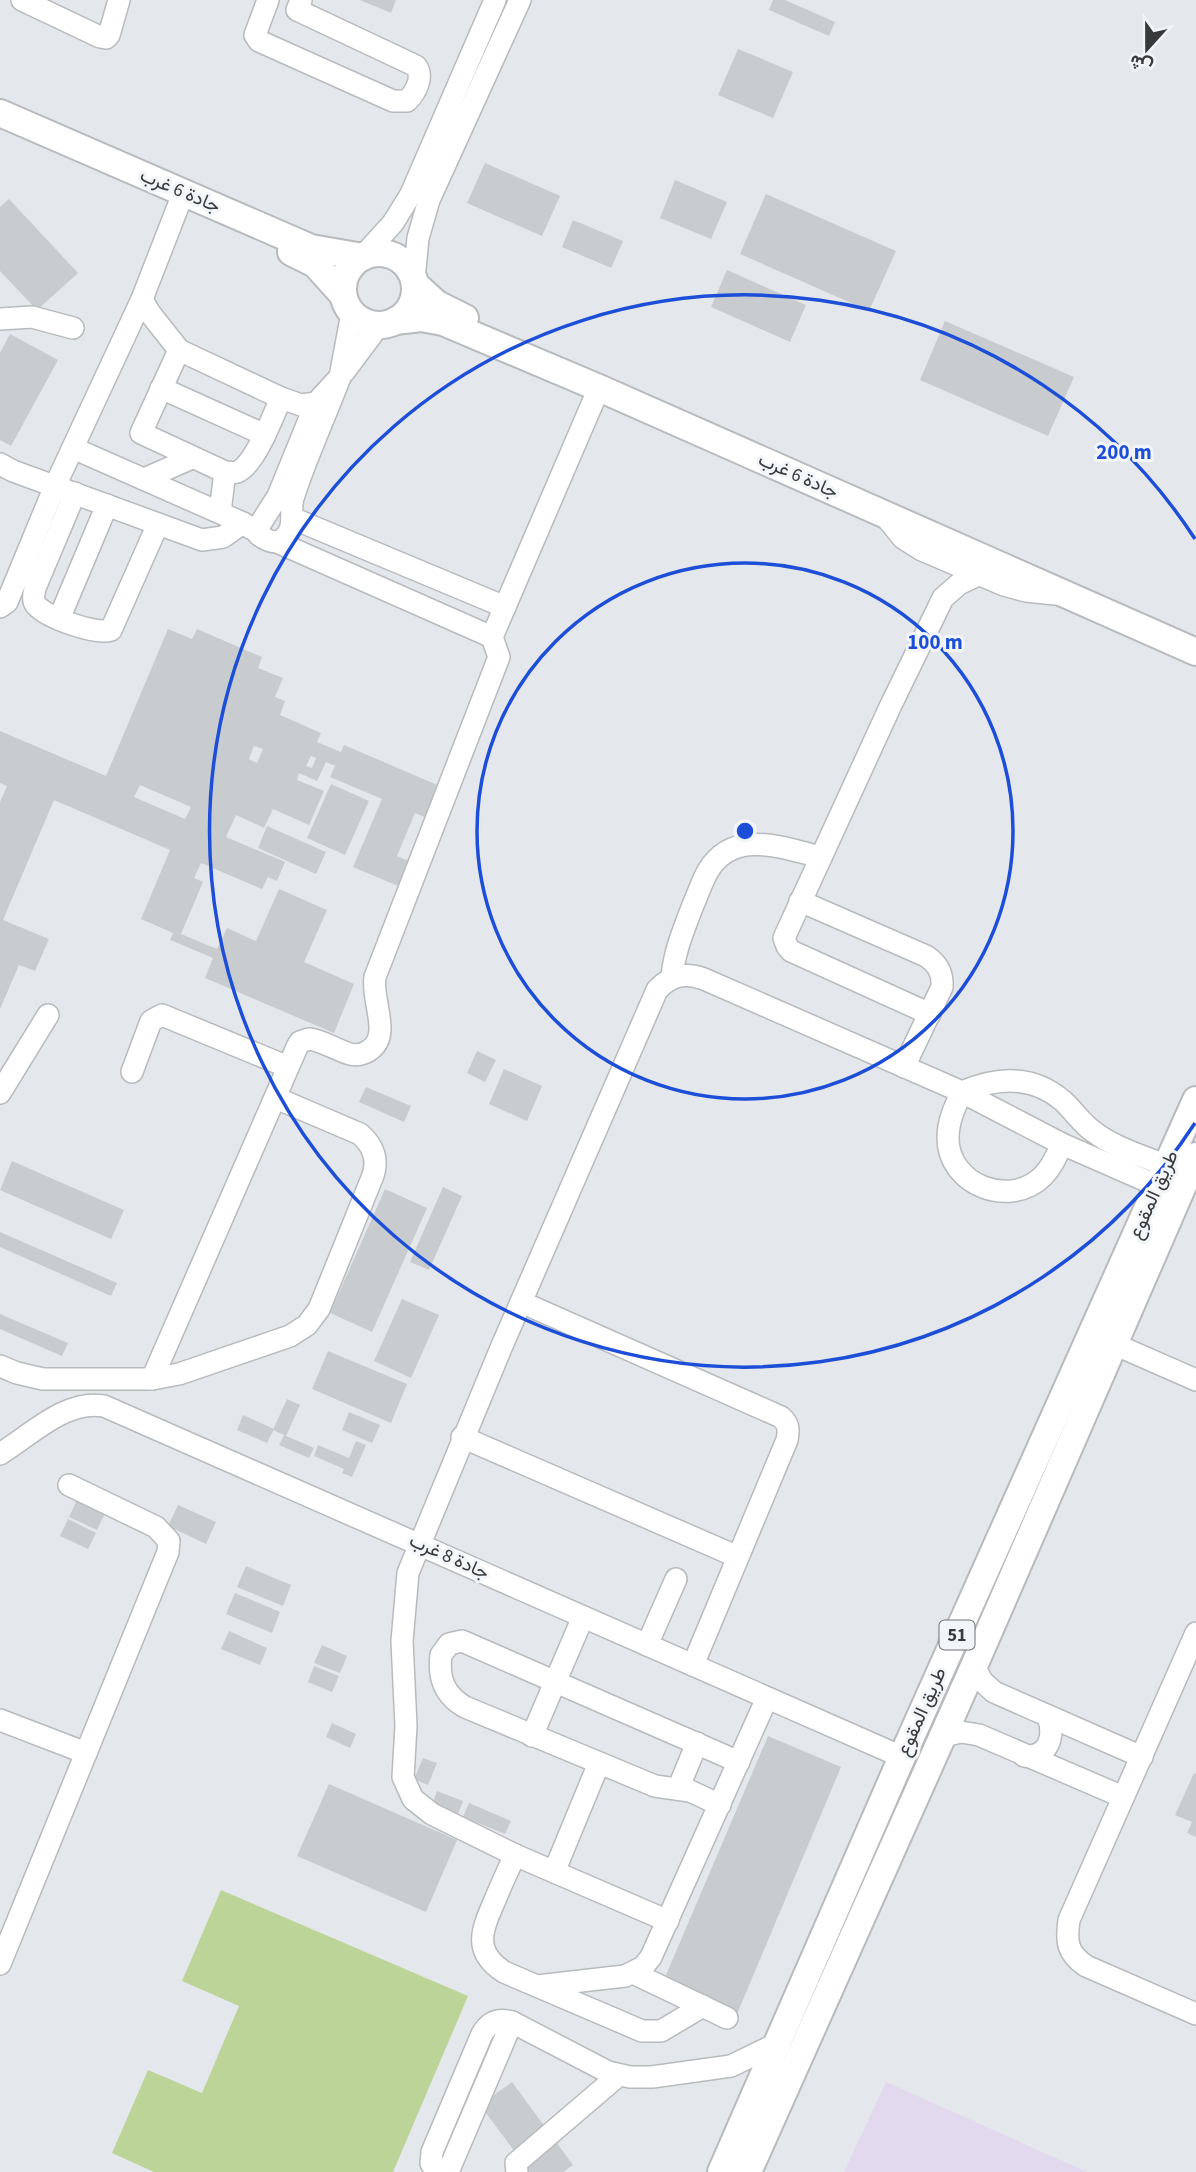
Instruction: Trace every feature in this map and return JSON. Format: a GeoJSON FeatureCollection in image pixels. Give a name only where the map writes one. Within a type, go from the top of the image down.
{"type":"FeatureCollection","features":[{"type":"Feature","properties":{"kind":"main road","name":"جادة 6 غرب"},"geometry":{"type":"LineString","coordinates":[[0,113],[311,248],[363,256]]}},
{"type":"Feature","properties":{"kind":"main road","name":"جادة 6 غرب"},"geometry":{"type":"LineString","coordinates":[[0,126],[302,257],[315,264],[347,304]]}},
{"type":"Feature","properties":{"kind":"main road"},"geometry":{"type":"LineString","coordinates":[[381,253],[393,256],[403,263],[414,281],[411,306],[387,323],[359,319],[347,304],[343,286],[349,269],[363,256],[381,253]]}},
{"type":"Feature","properties":{"kind":"main road","name":"جادة 6 غرب"},"geometry":{"type":"LineString","coordinates":[[414,281],[448,310],[588,370],[1146,626],[1196,652]]}},
{"type":"Feature","properties":{"kind":"main road","name":"جادة 6 غرب"},"geometry":{"type":"LineString","coordinates":[[387,323],[421,318],[443,322],[600,388],[1062,594],[1146,626]]}},
{"type":"Feature","properties":{"kind":"main road"},"geometry":{"type":"LineString","coordinates":[[1146,626],[1196,640]]}},
{"type":"Feature","properties":{"kind":"main road"},"geometry":{"type":"LineString","coordinates":[[1146,626],[1196,670]]}},
{"type":"Feature","properties":{"kind":"main road","name":"طريق المقوع"},"geometry":{"type":"LineString","coordinates":[[721,2172],[902,1757],[1196,1100]]}},
{"type":"Feature","properties":{"kind":"main road","name":"طريق المقوع"},"geometry":{"type":"LineString","coordinates":[[748,2172],[974,1666],[1196,1156]]}},
{"type":"Feature","properties":{"kind":"street"},"geometry":{"type":"LineString","coordinates":[[22,0],[100,37],[109,35],[120,0]]}},
{"type":"Feature","properties":{"kind":"street"},"geometry":{"type":"LineString","coordinates":[[268,0],[256,28],[255,35],[259,41],[393,100],[407,101],[412,96],[420,77],[416,66],[297,10],[302,0]]}},
{"type":"Feature","properties":{"kind":"street"},"geometry":{"type":"LineString","coordinates":[[363,256],[386,231],[414,209],[434,164],[495,0]]}},
{"type":"Feature","properties":{"kind":"street"},"geometry":{"type":"LineString","coordinates":[[434,164],[520,0]]}},
{"type":"Feature","properties":{"kind":"street"},"geometry":{"type":"LineString","coordinates":[[158,524],[111,630],[97,632],[59,619],[35,604],[33,598],[65,490],[73,448],[142,299],[179,204]]}},
{"type":"Feature","properties":{"kind":"street"},"geometry":{"type":"LineString","coordinates":[[414,209],[418,238],[414,281]]}},
{"type":"Feature","properties":{"kind":"street"},"geometry":{"type":"LineString","coordinates":[[142,299],[178,349],[281,398],[302,405],[316,403]]}},
{"type":"Feature","properties":{"kind":"street"},"geometry":{"type":"LineString","coordinates":[[0,464],[202,540],[260,533],[287,534],[292,526],[293,500],[340,377],[347,304]]}},
{"type":"Feature","properties":{"kind":"street"},"geometry":{"type":"LineString","coordinates":[[0,319],[32,317],[73,328]]}},
{"type":"Feature","properties":{"kind":"street"},"geometry":{"type":"LineString","coordinates":[[260,533],[259,526],[278,496],[316,403],[387,323]]}},
{"type":"Feature","properties":{"kind":"street"},"geometry":{"type":"LineString","coordinates":[[178,349],[141,433],[192,458],[225,472],[235,472],[247,463],[265,435],[281,398]]}},
{"type":"Feature","properties":{"kind":"street"},"geometry":{"type":"LineString","coordinates":[[161,388],[265,435]]}},
{"type":"Feature","properties":{"kind":"street"},"geometry":{"type":"LineString","coordinates":[[152,1380],[297,1046],[304,1040],[314,1039],[359,1055],[373,1048],[377,1042],[380,1027],[373,992],[375,977],[499,657],[492,637],[600,388]]}},
{"type":"Feature","properties":{"kind":"street"},"geometry":{"type":"LineString","coordinates":[[73,448],[220,512],[260,533],[492,637]]}},
{"type":"Feature","properties":{"kind":"street"},"geometry":{"type":"LineString","coordinates":[[144,479],[192,458]]}},
{"type":"Feature","properties":{"kind":"street"},"geometry":{"type":"LineString","coordinates":[[220,512],[225,472]]}},
{"type":"Feature","properties":{"kind":"street"},"geometry":{"type":"LineString","coordinates":[[0,607],[7,602],[65,490]]}},
{"type":"Feature","properties":{"kind":"street"},"geometry":{"type":"LineString","coordinates":[[59,619],[107,505]]}},
{"type":"Feature","properties":{"kind":"street"},"geometry":{"type":"LineString","coordinates":[[884,515],[903,538],[978,575],[1026,591],[1062,594]]}},
{"type":"Feature","properties":{"kind":"street"},"geometry":{"type":"LineString","coordinates":[[292,518],[505,607]]}},
{"type":"Feature","properties":{"kind":"street"},"geometry":{"type":"LineString","coordinates":[[310,555],[323,530]]}},
{"type":"Feature","properties":{"kind":"street"},"geometry":{"type":"LineString","coordinates":[[933,555],[943,598]]}},
{"type":"Feature","properties":{"kind":"street"},"geometry":{"type":"LineString","coordinates":[[930,1014],[789,949],[785,943],[785,934],[943,598],[959,584],[978,575]]}},
{"type":"Feature","properties":{"kind":"street"},"geometry":{"type":"LineString","coordinates":[[672,977],[682,933],[709,869],[718,858],[730,849],[758,843],[821,857]]}},
{"type":"Feature","properties":{"kind":"street"},"geometry":{"type":"LineString","coordinates":[[800,901],[934,961],[943,978],[942,987],[904,1067]]}},
{"type":"Feature","properties":{"kind":"street"},"geometry":{"type":"LineString","coordinates":[[668,1920],[515,1855],[421,1808],[406,1789],[403,1777],[406,1726],[402,1618],[408,1573],[462,1437],[657,990],[672,977],[683,975],[704,979],[962,1091],[1062,1144],[1163,1176]]}},
{"type":"Feature","properties":{"kind":"street"},"geometry":{"type":"LineString","coordinates":[[0,1093],[48,1015]]}},
{"type":"Feature","properties":{"kind":"street"},"geometry":{"type":"LineString","coordinates":[[132,1072],[151,1021],[162,1015],[288,1067]]}},
{"type":"Feature","properties":{"kind":"street"},"geometry":{"type":"LineString","coordinates":[[962,1091],[996,1080],[1015,1080],[1050,1091],[1065,1102],[1086,1126],[1163,1176]]}},
{"type":"Feature","properties":{"kind":"street"},"geometry":{"type":"LineString","coordinates":[[962,1091],[950,1122],[948,1140],[952,1157],[962,1173],[975,1185],[992,1191],[1010,1192],[1028,1187],[1043,1177],[1062,1144]]}},
{"type":"Feature","properties":{"kind":"street"},"geometry":{"type":"LineString","coordinates":[[0,1366],[43,1379],[152,1380],[179,1374],[290,1336],[307,1325],[323,1300],[375,1170],[375,1154],[372,1146],[360,1134],[276,1098]]}},
{"type":"Feature","properties":{"kind":"street"},"geometry":{"type":"LineString","coordinates":[[521,1301],[781,1417],[786,1422],[789,1431],[787,1440],[693,1665]]}},
{"type":"Feature","properties":{"kind":"street"},"geometry":{"type":"LineString","coordinates":[[1114,1344],[1196,1380]]}},
{"type":"Feature","properties":{"kind":"street","name":"جادة 8 غرب"},"geometry":{"type":"LineString","coordinates":[[0,1454],[70,1408],[87,1404],[104,1406],[902,1757]]}},
{"type":"Feature","properties":{"kind":"street"},"geometry":{"type":"LineString","coordinates":[[462,1437],[738,1557]]}},
{"type":"Feature","properties":{"kind":"street"},"geometry":{"type":"LineString","coordinates":[[0,1964],[168,1552],[169,1541],[156,1528],[69,1485]]}},
{"type":"Feature","properties":{"kind":"street"},"geometry":{"type":"LineString","coordinates":[[646,1645],[676,1579]]}},
{"type":"Feature","properties":{"kind":"street"},"geometry":{"type":"LineString","coordinates":[[532,1736],[583,1617]]}},
{"type":"Feature","properties":{"kind":"street"},"geometry":{"type":"LineString","coordinates":[[1196,1633],[1069,1920],[1067,1939],[1073,1957],[1086,1966],[1196,2014]]}},
{"type":"Feature","properties":{"kind":"street"},"geometry":{"type":"LineString","coordinates":[[720,1805],[690,1791],[654,1786],[465,1707],[451,1698],[442,1684],[441,1655],[449,1644],[462,1642],[739,1762]]}},
{"type":"Feature","properties":{"kind":"street"},"geometry":{"type":"LineString","coordinates":[[974,1666],[982,1681],[994,1692],[1142,1757]]}},
{"type":"Feature","properties":{"kind":"street"},"geometry":{"type":"LineString","coordinates":[[537,1986],[617,1977],[633,1973],[651,1958],[767,1698]]}},
{"type":"Feature","properties":{"kind":"street"},"geometry":{"type":"LineString","coordinates":[[1024,1756],[1043,1752],[1050,1742],[1052,1735],[1048,1717]]}},
{"type":"Feature","properties":{"kind":"street"},"geometry":{"type":"LineString","coordinates":[[0,1720],[86,1753]]}},
{"type":"Feature","properties":{"kind":"street"},"geometry":{"type":"LineString","coordinates":[[943,1736],[961,1732],[978,1735],[1123,1797]]}},
{"type":"Feature","properties":{"kind":"street"},"geometry":{"type":"LineString","coordinates":[[678,1789],[697,1743]]}},
{"type":"Feature","properties":{"kind":"street"},"geometry":{"type":"LineString","coordinates":[[554,1872],[598,1763]]}},
{"type":"Feature","properties":{"kind":"street"},"geometry":{"type":"LineString","coordinates":[[515,1855],[484,1925],[483,1947],[495,1966],[636,2029],[649,2032],[661,2031],[703,2006]]}},
{"type":"Feature","properties":{"kind":"street"},"geometry":{"type":"LineString","coordinates":[[633,1973],[727,2018]]}},
{"type":"Feature","properties":{"kind":"street"},"geometry":{"type":"LineString","coordinates":[[436,2172],[431,2163],[432,2152],[482,2034],[491,2023],[505,2020],[512,2022],[598,2067],[619,2075],[641,2078],[721,2068],[741,2062],[776,2044]]}},
{"type":"Feature","properties":{"kind":"street"},"geometry":{"type":"LineString","coordinates":[[448,2172],[512,2022]]}},
{"type":"Feature","properties":{"kind":"street"},"geometry":{"type":"LineString","coordinates":[[517,2172],[516,2163],[619,2075]]}},
{"type":"Feature","properties":{"kind":"shaded area"},"geometry":{"type":"Polygon","coordinates":[[[886,2082],[1087,2172],[844,2172],[886,2082]]]}},
{"type":"Feature","properties":{"kind":"green space"},"geometry":{"type":"Polygon","coordinates":[[[221,1890],[468,1996],[393,2172],[154,2172],[112,2153],[148,2070],[202,2093],[239,2006],[182,1981],[221,1890]]]}},
{"type":"Feature","properties":{"kind":"building"},"geometry":{"type":"Polygon","coordinates":[[[360,0],[396,0],[391,13],[360,0]]]}},
{"type":"Feature","properties":{"kind":"building"},"geometry":{"type":"Polygon","coordinates":[[[773,0],[785,0],[835,22],[829,36],[769,10],[773,0]]]}},
{"type":"Feature","properties":{"kind":"building"},"geometry":{"type":"Polygon","coordinates":[[[738,49],[793,72],[773,118],[718,95],[738,49]]]}},
{"type":"Feature","properties":{"kind":"building"},"geometry":{"type":"Polygon","coordinates":[[[485,163],[560,196],[542,236],[467,203],[485,163]]]}},
{"type":"Feature","properties":{"kind":"building"},"geometry":{"type":"Polygon","coordinates":[[[675,180],[727,202],[711,239],[660,218],[675,180]]]}},
{"type":"Feature","properties":{"kind":"building"},"geometry":{"type":"Polygon","coordinates":[[[766,194],[896,251],[869,311],[740,254],[766,194]]]}},
{"type":"Feature","properties":{"kind":"building"},"geometry":{"type":"Polygon","coordinates":[[[9,199],[78,273],[37,310],[0,271],[0,207],[9,199]]]}},
{"type":"Feature","properties":{"kind":"building"},"geometry":{"type":"Polygon","coordinates":[[[573,220],[623,241],[611,268],[562,247],[573,220]]]}},
{"type":"Feature","properties":{"kind":"building"},"geometry":{"type":"Polygon","coordinates":[[[727,270],[806,305],[790,342],[711,307],[727,270]]]}},
{"type":"Feature","properties":{"kind":"building"},"geometry":{"type":"Polygon","coordinates":[[[945,321],[1074,377],[1048,436],[920,380],[945,321]]]}},
{"type":"Feature","properties":{"kind":"building"},"geometry":{"type":"Polygon","coordinates":[[[10,334],[58,360],[11,446],[0,440],[0,353],[10,334]]]}},
{"type":"Feature","properties":{"kind":"building"},"geometry":{"type":"Polygon","coordinates":[[[168,629],[192,639],[197,629],[262,657],[258,668],[283,678],[275,697],[285,701],[280,715],[321,733],[317,742],[341,752],[344,745],[442,787],[429,819],[415,813],[397,856],[409,861],[398,886],[353,867],[382,799],[330,777],[335,766],[326,762],[317,781],[299,773],[297,780],[324,791],[309,825],[273,809],[264,828],[236,815],[226,837],[285,862],[277,881],[268,877],[262,889],[201,863],[194,878],[203,882],[181,934],[217,949],[227,928],[256,941],[279,889],[327,910],[304,962],[354,984],[334,1033],[205,978],[213,958],[170,940],[173,933],[141,919],[170,850],[54,800],[3,920],[49,939],[35,971],[19,965],[0,1009],[0,802],[7,786],[0,783],[0,731],[106,776],[168,629]],[[254,746],[249,759],[257,763],[263,749],[254,746]],[[311,756],[306,766],[312,768],[316,758],[311,756]],[[140,785],[134,797],[185,819],[191,807],[140,785]]]}},
{"type":"Feature","properties":{"kind":"building"},"geometry":{"type":"Polygon","coordinates":[[[331,784],[369,801],[345,855],[307,838],[331,784]]]}},
{"type":"Feature","properties":{"kind":"building"},"geometry":{"type":"Polygon","coordinates":[[[267,826],[326,852],[316,874],[258,848],[267,826]]]}},
{"type":"Feature","properties":{"kind":"building"},"geometry":{"type":"Polygon","coordinates":[[[477,1051],[496,1060],[485,1082],[467,1073],[477,1051]]]}},
{"type":"Feature","properties":{"kind":"building"},"geometry":{"type":"Polygon","coordinates":[[[504,1069],[542,1086],[527,1121],[489,1104],[504,1069]]]}},
{"type":"Feature","properties":{"kind":"building"},"geometry":{"type":"Polygon","coordinates":[[[366,1087],[411,1106],[404,1122],[359,1102],[366,1087]]]}},
{"type":"Feature","properties":{"kind":"building"},"geometry":{"type":"Polygon","coordinates":[[[12,1161],[124,1210],[111,1239],[0,1190],[12,1161]]]}},
{"type":"Feature","properties":{"kind":"building"},"geometry":{"type":"Polygon","coordinates":[[[443,1187],[462,1196],[429,1270],[410,1262],[443,1187]]]}},
{"type":"Feature","properties":{"kind":"building"},"geometry":{"type":"Polygon","coordinates":[[[385,1189],[427,1208],[372,1332],[330,1313],[385,1189]]]}},
{"type":"Feature","properties":{"kind":"building"},"geometry":{"type":"Polygon","coordinates":[[[0,1232],[117,1283],[111,1296],[0,1247],[0,1232]]]}},
{"type":"Feature","properties":{"kind":"building"},"geometry":{"type":"Polygon","coordinates":[[[402,1299],[439,1315],[411,1378],[374,1361],[402,1299]]]}},
{"type":"Feature","properties":{"kind":"building"},"geometry":{"type":"Polygon","coordinates":[[[0,1314],[68,1343],[62,1356],[0,1329],[0,1314]]]}},
{"type":"Feature","properties":{"kind":"building"},"geometry":{"type":"Polygon","coordinates":[[[328,1351],[407,1384],[391,1423],[312,1389],[328,1351]]]}},
{"type":"Feature","properties":{"kind":"building"},"geometry":{"type":"Polygon","coordinates":[[[287,1399],[300,1405],[286,1436],[273,1430],[287,1399]]]}},
{"type":"Feature","properties":{"kind":"building"},"geometry":{"type":"Polygon","coordinates":[[[349,1412],[380,1425],[372,1443],[342,1430],[349,1412]]]}},
{"type":"Feature","properties":{"kind":"building"},"geometry":{"type":"Polygon","coordinates":[[[243,1415],[274,1429],[267,1443],[237,1430],[243,1415]]]}},
{"type":"Feature","properties":{"kind":"building"},"geometry":{"type":"Polygon","coordinates":[[[284,1435],[314,1448],[309,1458],[279,1445],[284,1435]]]}},
{"type":"Feature","properties":{"kind":"building"},"geometry":{"type":"Polygon","coordinates":[[[356,1441],[366,1445],[352,1477],[342,1473],[344,1469],[314,1456],[318,1445],[349,1458],[356,1441]]]}},
{"type":"Feature","properties":{"kind":"building"},"geometry":{"type":"Polygon","coordinates":[[[77,1500],[105,1513],[97,1530],[69,1517],[77,1500]]]}},
{"type":"Feature","properties":{"kind":"building"},"geometry":{"type":"Polygon","coordinates":[[[178,1505],[216,1522],[206,1544],[168,1526],[178,1505]]]}},
{"type":"Feature","properties":{"kind":"building"},"geometry":{"type":"Polygon","coordinates":[[[68,1519],[96,1533],[88,1549],[60,1536],[68,1519]]]}},
{"type":"Feature","properties":{"kind":"building"},"geometry":{"type":"Polygon","coordinates":[[[246,1566],[291,1585],[283,1606],[237,1587],[246,1566]]]}},
{"type":"Feature","properties":{"kind":"building"},"geometry":{"type":"Polygon","coordinates":[[[235,1593],[280,1612],[272,1633],[226,1614],[235,1593]]]}},
{"type":"Feature","properties":{"kind":"building"},"geometry":{"type":"Polygon","coordinates":[[[229,1631],[267,1648],[260,1665],[221,1649],[229,1631]]]}},
{"type":"Feature","properties":{"kind":"building"},"geometry":{"type":"Polygon","coordinates":[[[322,1645],[347,1656],[340,1673],[314,1663],[322,1645]]]}},
{"type":"Feature","properties":{"kind":"building"},"geometry":{"type":"Polygon","coordinates":[[[314,1666],[339,1676],[332,1692],[308,1682],[314,1666]]]}},
{"type":"Feature","properties":{"kind":"building"},"geometry":{"type":"Polygon","coordinates":[[[332,1723],[356,1734],[350,1748],[326,1737],[332,1723]]]}},
{"type":"Feature","properties":{"kind":"building"},"geometry":{"type":"Polygon","coordinates":[[[768,1736],[841,1767],[737,2014],[663,1982],[768,1736]]]}},
{"type":"Feature","properties":{"kind":"building"},"geometry":{"type":"Polygon","coordinates":[[[423,1758],[437,1763],[428,1785],[414,1779],[423,1758]]]}},
{"type":"Feature","properties":{"kind":"building"},"geometry":{"type":"Polygon","coordinates":[[[1194,1773],[1196,1837],[1187,1833],[1192,1822],[1175,1815],[1194,1773]]]}},
{"type":"Feature","properties":{"kind":"building"},"geometry":{"type":"Polygon","coordinates":[[[329,1784],[457,1840],[426,1912],[297,1856],[329,1784]]]}},
{"type":"Feature","properties":{"kind":"building"},"geometry":{"type":"Polygon","coordinates":[[[437,1791],[463,1801],[458,1814],[432,1804],[437,1791]]]}},
{"type":"Feature","properties":{"kind":"building"},"geometry":{"type":"Polygon","coordinates":[[[469,1803],[511,1821],[505,1834],[463,1817],[469,1803]]]}},
{"type":"Feature","properties":{"kind":"building"},"geometry":{"type":"Polygon","coordinates":[[[512,2082],[573,2165],[563,2172],[530,2172],[480,2105],[512,2082]]]}}]}
